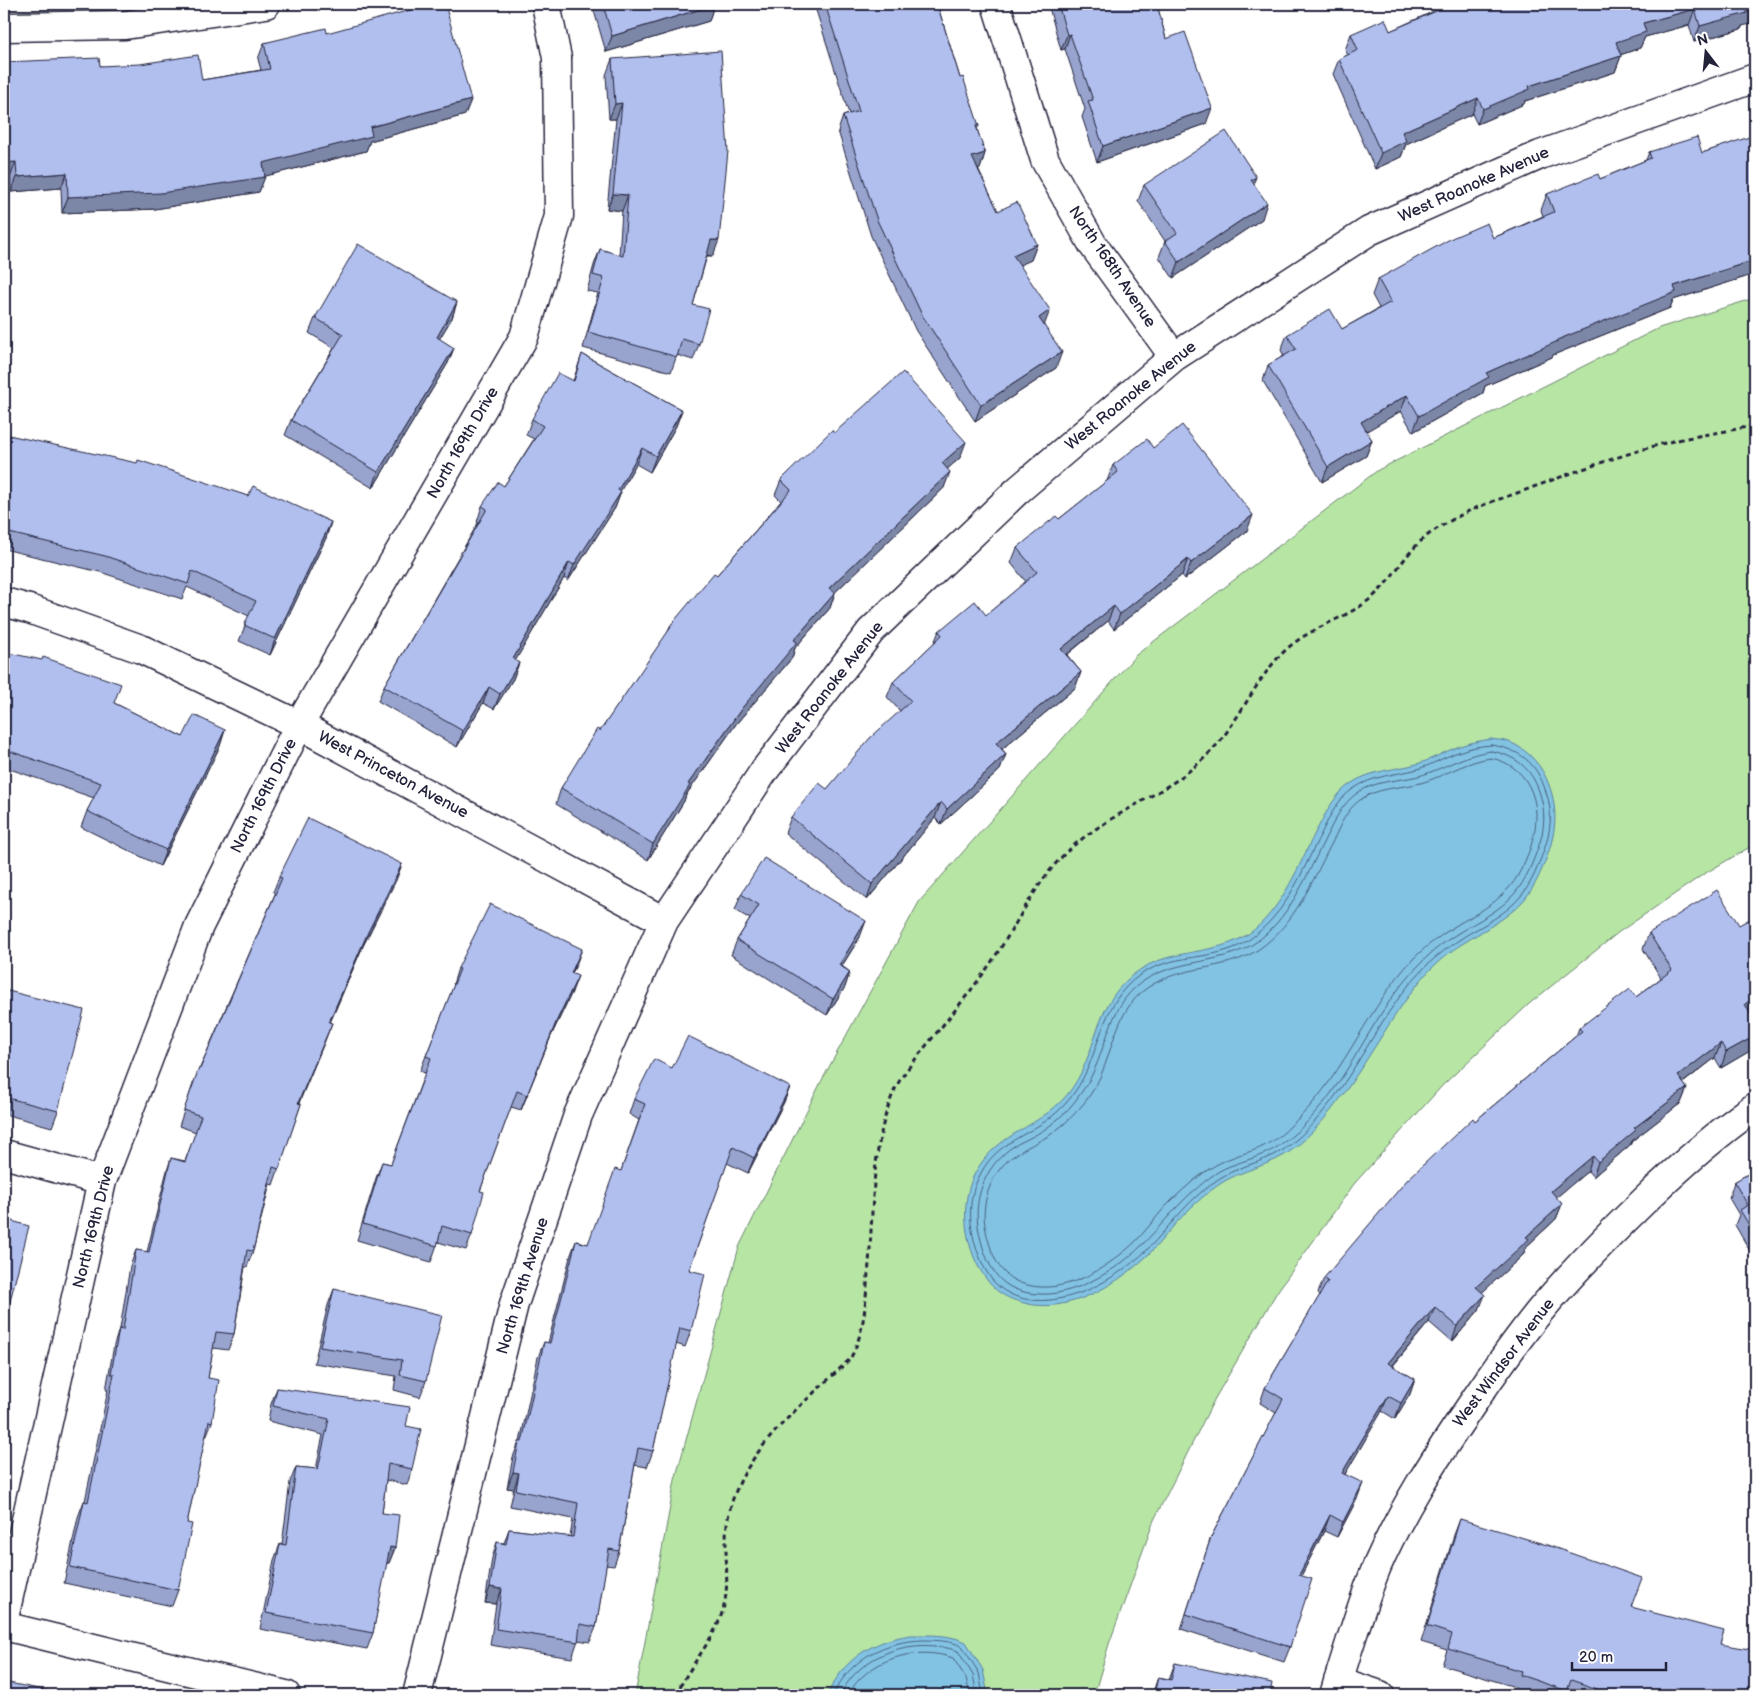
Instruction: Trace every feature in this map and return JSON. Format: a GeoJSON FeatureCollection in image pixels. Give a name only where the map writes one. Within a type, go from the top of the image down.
{"type":"FeatureCollection","features":[{"type":"Feature","properties":{"kind":"street"},"geometry":{"type":"LineString","coordinates":[[4,28],[124,25],[266,4]]}},
{"type":"Feature","properties":{"kind":"street","name":"North 169th Drive"},"geometry":{"type":"LineString","coordinates":[[4,1618],[102,1181],[199,926],[299,725],[524,337],[559,216],[557,58],[546,4]]}},
{"type":"Feature","properties":{"kind":"street","name":"North 168th Avenue"},"geometry":{"type":"LineString","coordinates":[[996,4],[1045,160],[1093,245],[1174,357]]}},
{"type":"Feature","properties":{"kind":"street","name":"West Roanoke Avenue"},"geometry":{"type":"LineString","coordinates":[[664,921],[764,771],[871,631],[1016,491],[1174,357],[1369,231],[1540,155],[1755,78]]}},
{"type":"Feature","properties":{"kind":"street","name":"West Princeton Avenue"},"geometry":{"type":"LineString","coordinates":[[4,602],[141,649],[299,725],[664,921]]}},
{"type":"Feature","properties":{"kind":"street","name":"North 169th Avenue"},"geometry":{"type":"LineString","coordinates":[[417,1695],[514,1304],[578,1115],[664,921]]}},
{"type":"Feature","properties":{"kind":"street","name":"West Windsor Avenue"},"geometry":{"type":"LineString","coordinates":[[1336,1688],[1374,1576],[1393,1533],[1416,1489],[1498,1365],[1539,1312],[1596,1247],[1663,1182],[1727,1127],[1755,1107]]}},
{"type":"Feature","properties":{"kind":"street"},"geometry":{"type":"LineString","coordinates":[[4,1154],[102,1181]]}},
{"type":"Feature","properties":{"kind":"street"},"geometry":{"type":"LineString","coordinates":[[4,1626],[286,1695]]}},
{"type":"Feature","properties":{"kind":"street"},"geometry":{"type":"LineString","coordinates":[[1336,1688],[1380,1695]]}},
{"type":"Feature","properties":{"kind":"path"},"geometry":{"type":"LineString","coordinates":[[676,1695],[710,1639],[723,1610],[727,1595],[725,1539],[728,1517],[742,1477],[753,1457],[773,1433],[850,1358],[856,1349],[865,1305],[880,1134],[892,1095],[901,1077],[997,953],[1027,902],[1057,862],[1089,834],[1157,794],[1199,763],[1227,732],[1260,681],[1287,649],[1302,637],[1364,604],[1377,594],[1418,544],[1448,522],[1472,509],[1634,453],[1670,442],[1755,425]]}},
{"type":"Feature","properties":{"kind":"green space"},"geometry":{"type":"Polygon","coordinates":[[[1755,298],[1755,844],[1704,874],[1619,932],[1529,1004],[1442,1086],[1354,1184],[1277,1292],[1214,1400],[1154,1520],[1109,1644],[1094,1695],[635,1695],[675,1480],[739,1247],[822,1080],[919,902],[1136,655],[1378,470],[1659,328],[1755,298]]]}},
{"type":"Feature","properties":{"kind":"water"},"geometry":{"type":"Polygon","coordinates":[[[1491,739],[1507,741],[1516,745],[1534,759],[1546,778],[1554,803],[1555,820],[1551,845],[1538,878],[1524,900],[1504,917],[1448,954],[1426,974],[1390,1023],[1347,1090],[1314,1130],[1295,1148],[1276,1160],[1226,1180],[1212,1190],[1182,1216],[1149,1254],[1123,1276],[1092,1294],[1058,1305],[1041,1306],[1024,1303],[1008,1298],[996,1290],[978,1266],[967,1232],[966,1208],[970,1184],[984,1159],[995,1148],[1043,1116],[1067,1095],[1078,1079],[1086,1062],[1104,1012],[1125,982],[1141,969],[1155,962],[1169,957],[1229,944],[1255,929],[1282,897],[1330,806],[1350,784],[1374,773],[1417,764],[1452,749],[1491,739]]]}},
{"type":"Feature","properties":{"kind":"water"},"geometry":{"type":"Polygon","coordinates":[[[910,1635],[946,1636],[966,1642],[983,1670],[988,1695],[827,1695],[842,1671],[860,1654],[883,1642],[910,1635]]]}},
{"type":"Feature","properties":{"kind":"building"},"geometry":{"type":"Polygon","coordinates":[[[432,4],[445,4],[471,100],[370,127],[372,136],[263,163],[265,177],[161,193],[68,197],[67,173],[17,177],[16,162],[4,163],[4,62],[99,58],[100,66],[140,64],[198,55],[202,80],[270,69],[264,43],[326,28],[327,33],[432,4]]]}},
{"type":"Feature","properties":{"kind":"building"},"geometry":{"type":"Polygon","coordinates":[[[603,4],[714,4],[714,5],[612,36],[603,4]]]}},
{"type":"Feature","properties":{"kind":"building"},"geometry":{"type":"Polygon","coordinates":[[[825,4],[937,4],[960,78],[963,77],[979,126],[976,126],[985,153],[972,157],[998,211],[1017,202],[1037,244],[1013,255],[1050,310],[1039,318],[1062,352],[981,405],[922,315],[877,220],[843,116],[859,111],[825,4]]]}},
{"type":"Feature","properties":{"kind":"building"},"geometry":{"type":"Polygon","coordinates":[[[1058,4],[1157,4],[1166,39],[1185,32],[1212,108],[1103,146],[1088,101],[1093,100],[1070,34],[1067,35],[1058,4]]]}},
{"type":"Feature","properties":{"kind":"building"},"geometry":{"type":"Polygon","coordinates":[[[1438,4],[1755,4],[1755,9],[1700,26],[1695,9],[1643,23],[1646,32],[1616,42],[1621,56],[1529,86],[1530,89],[1483,109],[1478,98],[1402,132],[1406,141],[1381,153],[1339,59],[1358,50],[1351,34],[1385,19],[1390,31],[1441,9],[1438,4]]]}},
{"type":"Feature","properties":{"kind":"building"},"geometry":{"type":"Polygon","coordinates":[[[721,51],[728,151],[719,240],[711,240],[693,305],[709,309],[699,344],[682,339],[677,357],[588,332],[604,278],[593,275],[600,249],[623,256],[628,195],[613,194],[622,103],[615,104],[612,59],[721,51]]]}},
{"type":"Feature","properties":{"kind":"building"},"geometry":{"type":"Polygon","coordinates":[[[1226,131],[1256,177],[1251,180],[1267,203],[1179,262],[1165,241],[1177,233],[1144,185],[1226,131]]]}},
{"type":"Feature","properties":{"kind":"building"},"geometry":{"type":"Polygon","coordinates":[[[1755,135],[1755,260],[1674,286],[1676,292],[1557,340],[1486,373],[1489,377],[1419,416],[1407,395],[1361,422],[1372,440],[1328,467],[1268,365],[1296,349],[1287,335],[1330,309],[1342,329],[1391,302],[1378,279],[1452,238],[1487,223],[1493,238],[1554,212],[1547,194],[1598,174],[1600,179],[1651,158],[1649,152],[1697,137],[1702,153],[1755,135]]]}},
{"type":"Feature","properties":{"kind":"building"},"geometry":{"type":"Polygon","coordinates":[[[358,244],[457,302],[437,337],[454,348],[378,472],[291,420],[343,334],[315,318],[358,244]]]}},
{"type":"Feature","properties":{"kind":"building"},"geometry":{"type":"Polygon","coordinates":[[[582,354],[682,410],[656,456],[642,448],[618,490],[621,492],[574,565],[569,562],[513,659],[519,663],[500,694],[489,687],[463,731],[384,686],[487,509],[482,506],[498,482],[504,486],[543,426],[532,419],[558,373],[574,381],[582,354]]]}},
{"type":"Feature","properties":{"kind":"building"},"geometry":{"type":"Polygon","coordinates":[[[903,372],[966,442],[942,463],[950,472],[829,588],[835,593],[794,640],[797,642],[742,708],[688,784],[690,785],[653,844],[561,788],[597,729],[600,731],[670,626],[714,573],[717,575],[791,490],[781,480],[832,430],[834,433],[903,372]]]}},
{"type":"Feature","properties":{"kind":"building"},"geometry":{"type":"Polygon","coordinates":[[[4,409],[7,409],[4,430],[4,409]]]}},
{"type":"Feature","properties":{"kind":"building"},"geometry":{"type":"Polygon","coordinates":[[[1182,425],[1253,515],[1191,563],[1188,559],[1120,614],[1114,606],[1061,649],[1081,672],[996,743],[1006,754],[947,809],[941,802],[872,884],[791,817],[819,783],[827,789],[870,738],[911,701],[893,682],[942,635],[939,631],[975,601],[986,615],[1037,572],[1017,548],[1056,516],[1059,519],[1118,472],[1113,465],[1147,439],[1153,448],[1182,425]]]}},
{"type":"Feature","properties":{"kind":"building"},"geometry":{"type":"Polygon","coordinates":[[[4,434],[137,463],[138,460],[248,496],[253,486],[331,522],[275,639],[244,625],[256,601],[192,571],[188,584],[105,556],[5,532],[10,511],[4,510],[4,434]]]}},
{"type":"Feature","properties":{"kind":"building"},"geometry":{"type":"Polygon","coordinates":[[[4,652],[42,660],[43,657],[121,684],[114,703],[183,737],[194,715],[225,730],[166,850],[87,811],[101,783],[4,749],[4,652]]]}},
{"type":"Feature","properties":{"kind":"building"},"geometry":{"type":"Polygon","coordinates":[[[308,818],[402,864],[368,932],[329,1022],[332,1023],[298,1103],[301,1104],[279,1169],[273,1167],[253,1251],[247,1250],[234,1334],[216,1332],[208,1378],[219,1380],[212,1422],[209,1421],[187,1523],[192,1524],[178,1590],[70,1567],[84,1501],[88,1502],[114,1374],[111,1374],[119,1329],[123,1330],[136,1250],[149,1252],[171,1158],[185,1162],[201,1116],[184,1110],[199,1068],[282,878],[279,877],[308,818]]]}},
{"type":"Feature","properties":{"kind":"building"},"geometry":{"type":"Polygon","coordinates":[[[764,858],[866,921],[839,965],[850,972],[833,999],[737,940],[759,905],[741,894],[764,858]]]}},
{"type":"Feature","properties":{"kind":"building"},"geometry":{"type":"Polygon","coordinates":[[[1717,890],[1739,925],[1755,916],[1755,997],[1745,1004],[1755,1023],[1755,1036],[1726,1052],[1721,1043],[1678,1076],[1687,1088],[1634,1128],[1636,1130],[1598,1162],[1593,1156],[1551,1191],[1562,1204],[1526,1237],[1529,1239],[1476,1287],[1485,1295],[1457,1326],[1435,1307],[1388,1363],[1415,1379],[1401,1403],[1388,1396],[1342,1473],[1363,1483],[1343,1522],[1330,1515],[1299,1575],[1312,1579],[1290,1647],[1186,1614],[1211,1537],[1283,1399],[1265,1388],[1328,1281],[1324,1278],[1407,1180],[1473,1118],[1475,1121],[1582,1031],[1579,1028],[1630,989],[1636,997],[1672,970],[1649,933],[1717,890]]]}},
{"type":"Feature","properties":{"kind":"building"},"geometry":{"type":"Polygon","coordinates":[[[490,904],[582,949],[571,973],[578,976],[557,1020],[527,1095],[517,1091],[480,1191],[484,1192],[472,1235],[442,1226],[437,1246],[363,1224],[382,1162],[391,1164],[431,1058],[426,1056],[460,969],[458,968],[490,904]]]}},
{"type":"Feature","properties":{"kind":"building"},"geometry":{"type":"Polygon","coordinates":[[[4,990],[84,1010],[58,1111],[4,1097],[4,990]]]}},
{"type":"Feature","properties":{"kind":"building"},"geometry":{"type":"Polygon","coordinates":[[[688,1036],[790,1087],[754,1158],[733,1147],[689,1270],[705,1274],[691,1331],[680,1328],[653,1451],[638,1448],[619,1551],[609,1549],[596,1627],[580,1624],[578,1642],[496,1629],[502,1589],[490,1587],[497,1542],[506,1544],[509,1529],[573,1537],[578,1503],[516,1490],[519,1473],[513,1472],[519,1442],[522,1442],[544,1342],[550,1343],[576,1241],[588,1244],[615,1169],[621,1171],[645,1104],[634,1099],[654,1059],[672,1068],[688,1036]]]}},
{"type":"Feature","properties":{"kind":"building"},"geometry":{"type":"Polygon","coordinates":[[[1755,1170],[1755,1235],[1740,1210],[1748,1205],[1734,1182],[1755,1170]]]}},
{"type":"Feature","properties":{"kind":"building"},"geometry":{"type":"Polygon","coordinates":[[[4,1206],[8,1207],[5,1219],[29,1226],[7,1313],[4,1312],[4,1206]]]}},
{"type":"Feature","properties":{"kind":"building"},"geometry":{"type":"Polygon","coordinates":[[[334,1289],[442,1315],[426,1381],[400,1375],[402,1360],[320,1347],[334,1289]]]}},
{"type":"Feature","properties":{"kind":"building"},"geometry":{"type":"Polygon","coordinates":[[[277,1388],[410,1407],[406,1426],[421,1429],[412,1469],[388,1464],[382,1513],[399,1515],[395,1548],[390,1547],[373,1633],[266,1613],[280,1544],[286,1545],[296,1467],[318,1469],[329,1419],[273,1406],[277,1388]]]}},
{"type":"Feature","properties":{"kind":"building"},"geometry":{"type":"Polygon","coordinates":[[[1460,1519],[1547,1545],[1642,1578],[1631,1607],[1724,1631],[1720,1644],[1755,1650],[1755,1695],[1619,1695],[1571,1680],[1567,1691],[1520,1675],[1521,1671],[1448,1649],[1452,1634],[1427,1626],[1460,1519]]]}},
{"type":"Feature","properties":{"kind":"building"},"geometry":{"type":"Polygon","coordinates":[[[1175,1663],[1272,1683],[1270,1695],[1154,1695],[1158,1677],[1171,1680],[1175,1663]]]}},
{"type":"Feature","properties":{"kind":"building"},"geometry":{"type":"Polygon","coordinates":[[[4,1682],[68,1695],[4,1695],[4,1682]]]}},
{"type":"Feature","properties":{"kind":"building"},"geometry":{"type":"Polygon","coordinates":[[[465,1690],[498,1695],[464,1695],[465,1690]]]}}]}
